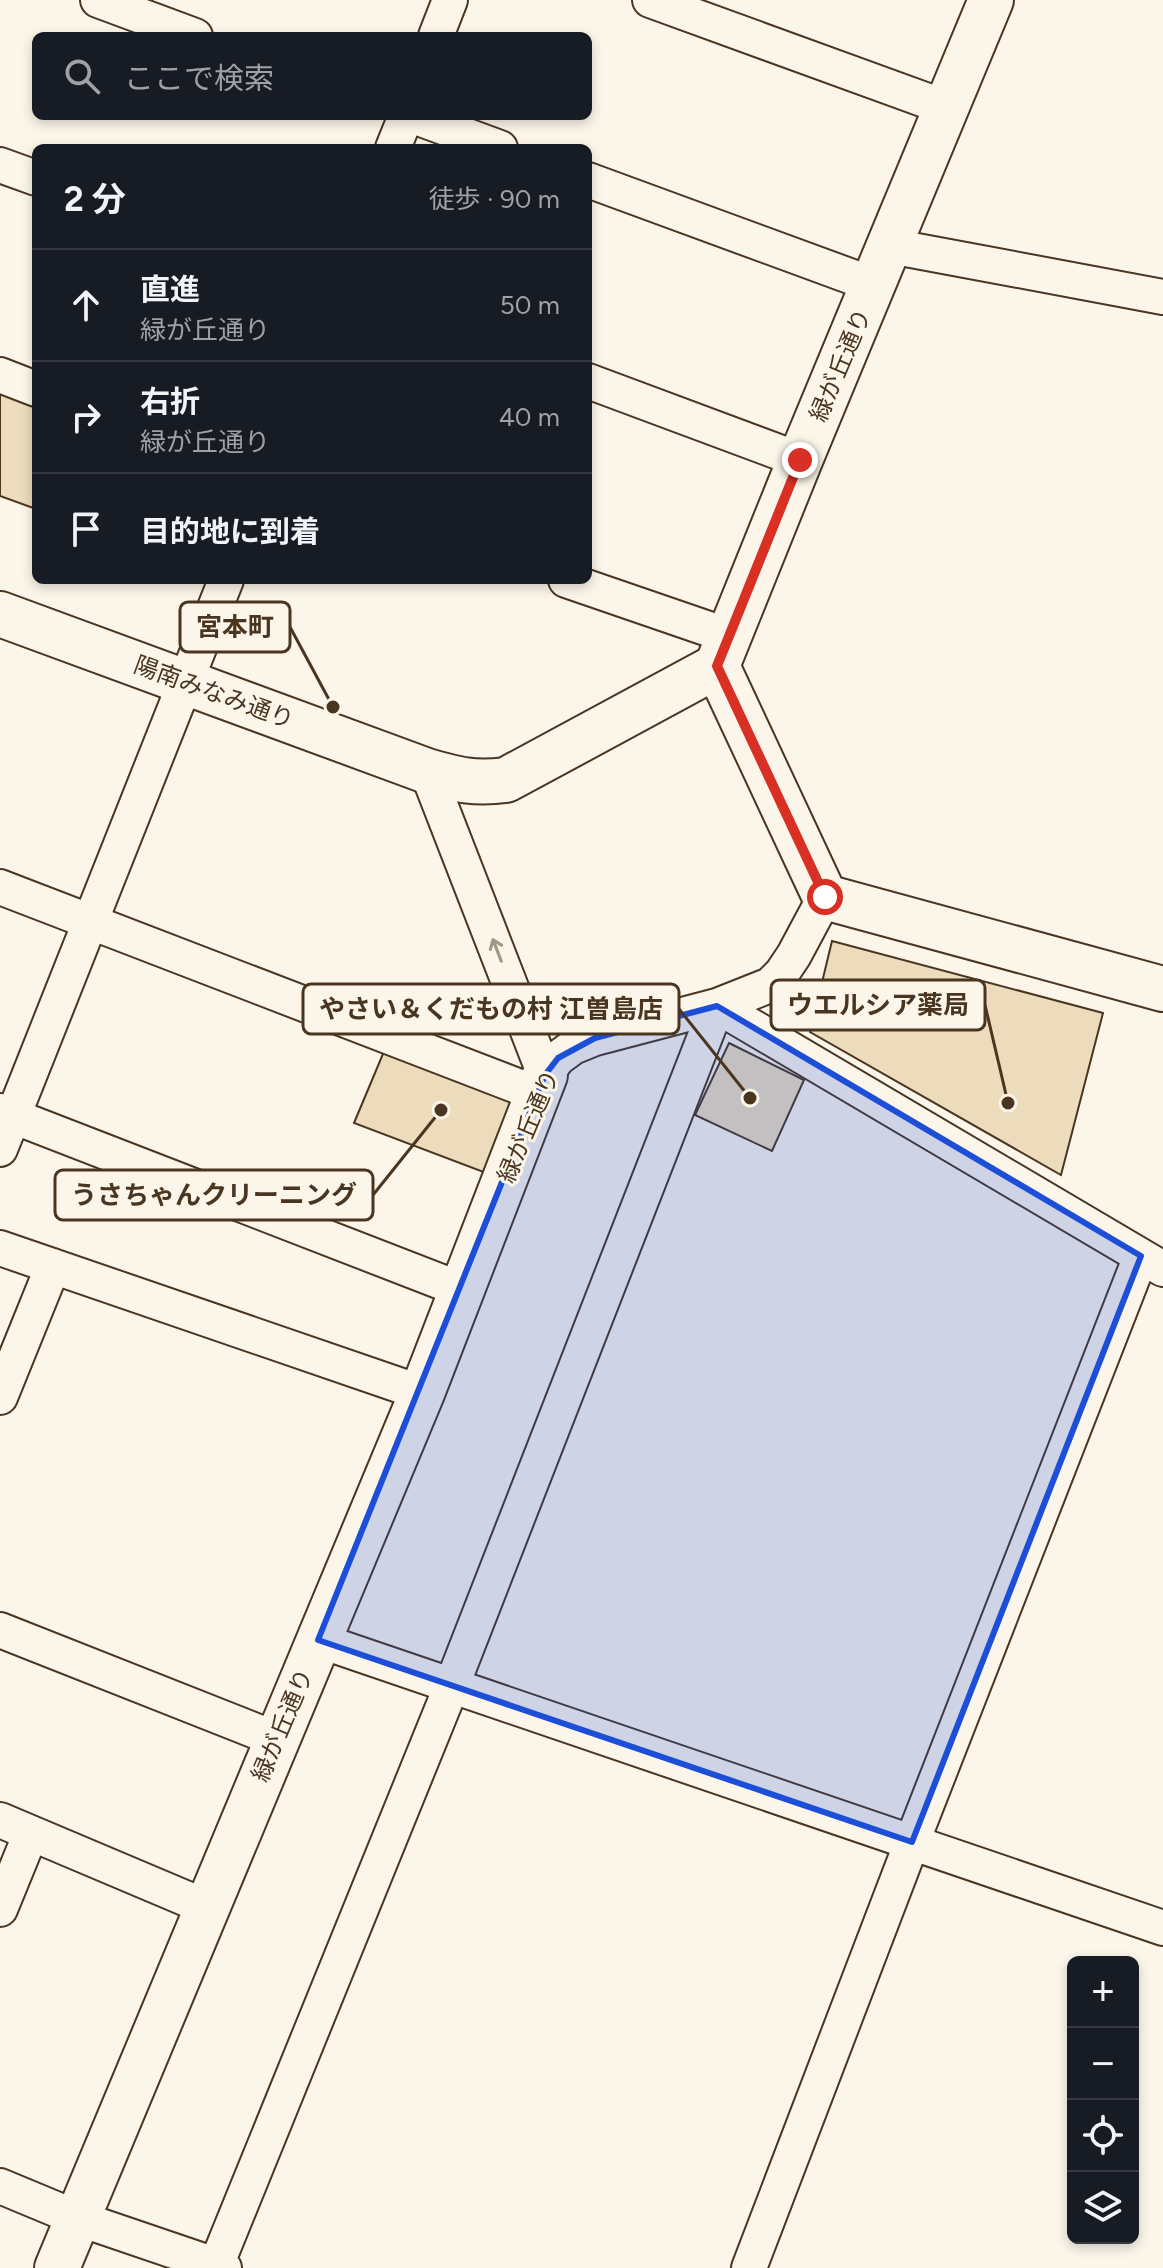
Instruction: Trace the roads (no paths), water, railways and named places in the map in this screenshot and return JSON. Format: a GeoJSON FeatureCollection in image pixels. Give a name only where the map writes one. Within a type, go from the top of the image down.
{"type":"FeatureCollection","features":[{"type":"Feature","properties":{"kind":"street"},"geometry":{"type":"LineString","coordinates":[[98,0],[184,32]]}},
{"type":"Feature","properties":{"kind":"street"},"geometry":{"type":"LineString","coordinates":[[438,32],[450,0]]}},
{"type":"Feature","properties":{"kind":"street"},"geometry":{"type":"LineString","coordinates":[[650,0],[947,108]]}},
{"type":"Feature","properties":{"kind":"street","name":"緑が丘通り"},"geometry":{"type":"LineString","coordinates":[[723,651],[991,0]]}},
{"type":"Feature","properties":{"kind":"street"},"geometry":{"type":"LineString","coordinates":[[395,144],[404,120]]}},
{"type":"Feature","properties":{"kind":"street"},"geometry":{"type":"LineString","coordinates":[[424,120],[489,144]]}},
{"type":"Feature","properties":{"kind":"street"},"geometry":{"type":"LineString","coordinates":[[0,165],[32,177]]}},
{"type":"Feature","properties":{"kind":"street"},"geometry":{"type":"LineString","coordinates":[[592,181],[882,266],[1163,297]]}},
{"type":"Feature","properties":{"kind":"street"},"geometry":{"type":"LineString","coordinates":[[0,375],[32,387]]}},
{"type":"Feature","properties":{"kind":"street"},"geometry":{"type":"LineString","coordinates":[[592,382],[800,460]]}},
{"type":"Feature","properties":{"kind":"street"},"geometry":{"type":"LineString","coordinates":[[0,1149],[6,1114],[91,921],[224,584]]}},
{"type":"Feature","properties":{"kind":"street"},"geometry":{"type":"LineString","coordinates":[[575,584],[723,651],[825,897],[1163,989]]}},
{"type":"Feature","properties":{"kind":"street","name":"陽南みなみ通り"},"geometry":{"type":"LineString","coordinates":[[0,614],[427,771],[480,783],[506,780],[723,651]]}},
{"type":"Feature","properties":{"kind":"street"},"geometry":{"type":"LineString","coordinates":[[427,771],[541,1084]]}},
{"type":"Feature","properties":{"kind":"street"},"geometry":{"type":"LineString","coordinates":[[0,887],[541,1084]]}},
{"type":"Feature","properties":{"kind":"street","name":"緑が丘通り"},"geometry":{"type":"LineString","coordinates":[[57,2268],[422,1393],[541,1084],[558,1058],[573,1047],[595,1038],[717,1006],[770,985],[782,973],[825,897]]}},
{"type":"Feature","properties":{"kind":"street"},"geometry":{"type":"LineString","coordinates":[[0,2186],[77,2218],[219,2267],[452,1685],[717,1006],[1152,1263],[912,1842],[749,2268]]}},
{"type":"Feature","properties":{"kind":"street"},"geometry":{"type":"LineString","coordinates":[[6,1114],[462,1290]]}},
{"type":"Feature","properties":{"kind":"street"},"geometry":{"type":"LineString","coordinates":[[0,1248],[422,1393]]}},
{"type":"Feature","properties":{"kind":"street"},"geometry":{"type":"LineString","coordinates":[[0,1397],[53,1266]]}},
{"type":"Feature","properties":{"kind":"street"},"geometry":{"type":"LineString","coordinates":[[0,1630],[276,1739]]}},
{"type":"Feature","properties":{"kind":"street"},"geometry":{"type":"LineString","coordinates":[[318,1640],[1163,1928]]}},
{"type":"Feature","properties":{"kind":"street"},"geometry":{"type":"LineString","coordinates":[[0,1909],[15,1827],[206,1907]]}},
{"type":"Feature","properties":{"kind":"place","name":"宮本町"},"geometry":{"type":"Point","coordinates":[333,707]}},
{"type":"Feature","properties":{"kind":"place","name":"やさい＆くだもの村 江曽島店"},"geometry":{"type":"Point","coordinates":[750,1098]}},
{"type":"Feature","properties":{"kind":"place","name":"ウエルシア薬局"},"geometry":{"type":"Point","coordinates":[1008,1103]}},
{"type":"Feature","properties":{"kind":"place","name":"うさちゃんクリーニング"},"geometry":{"type":"Point","coordinates":[441,1110]}}]}
